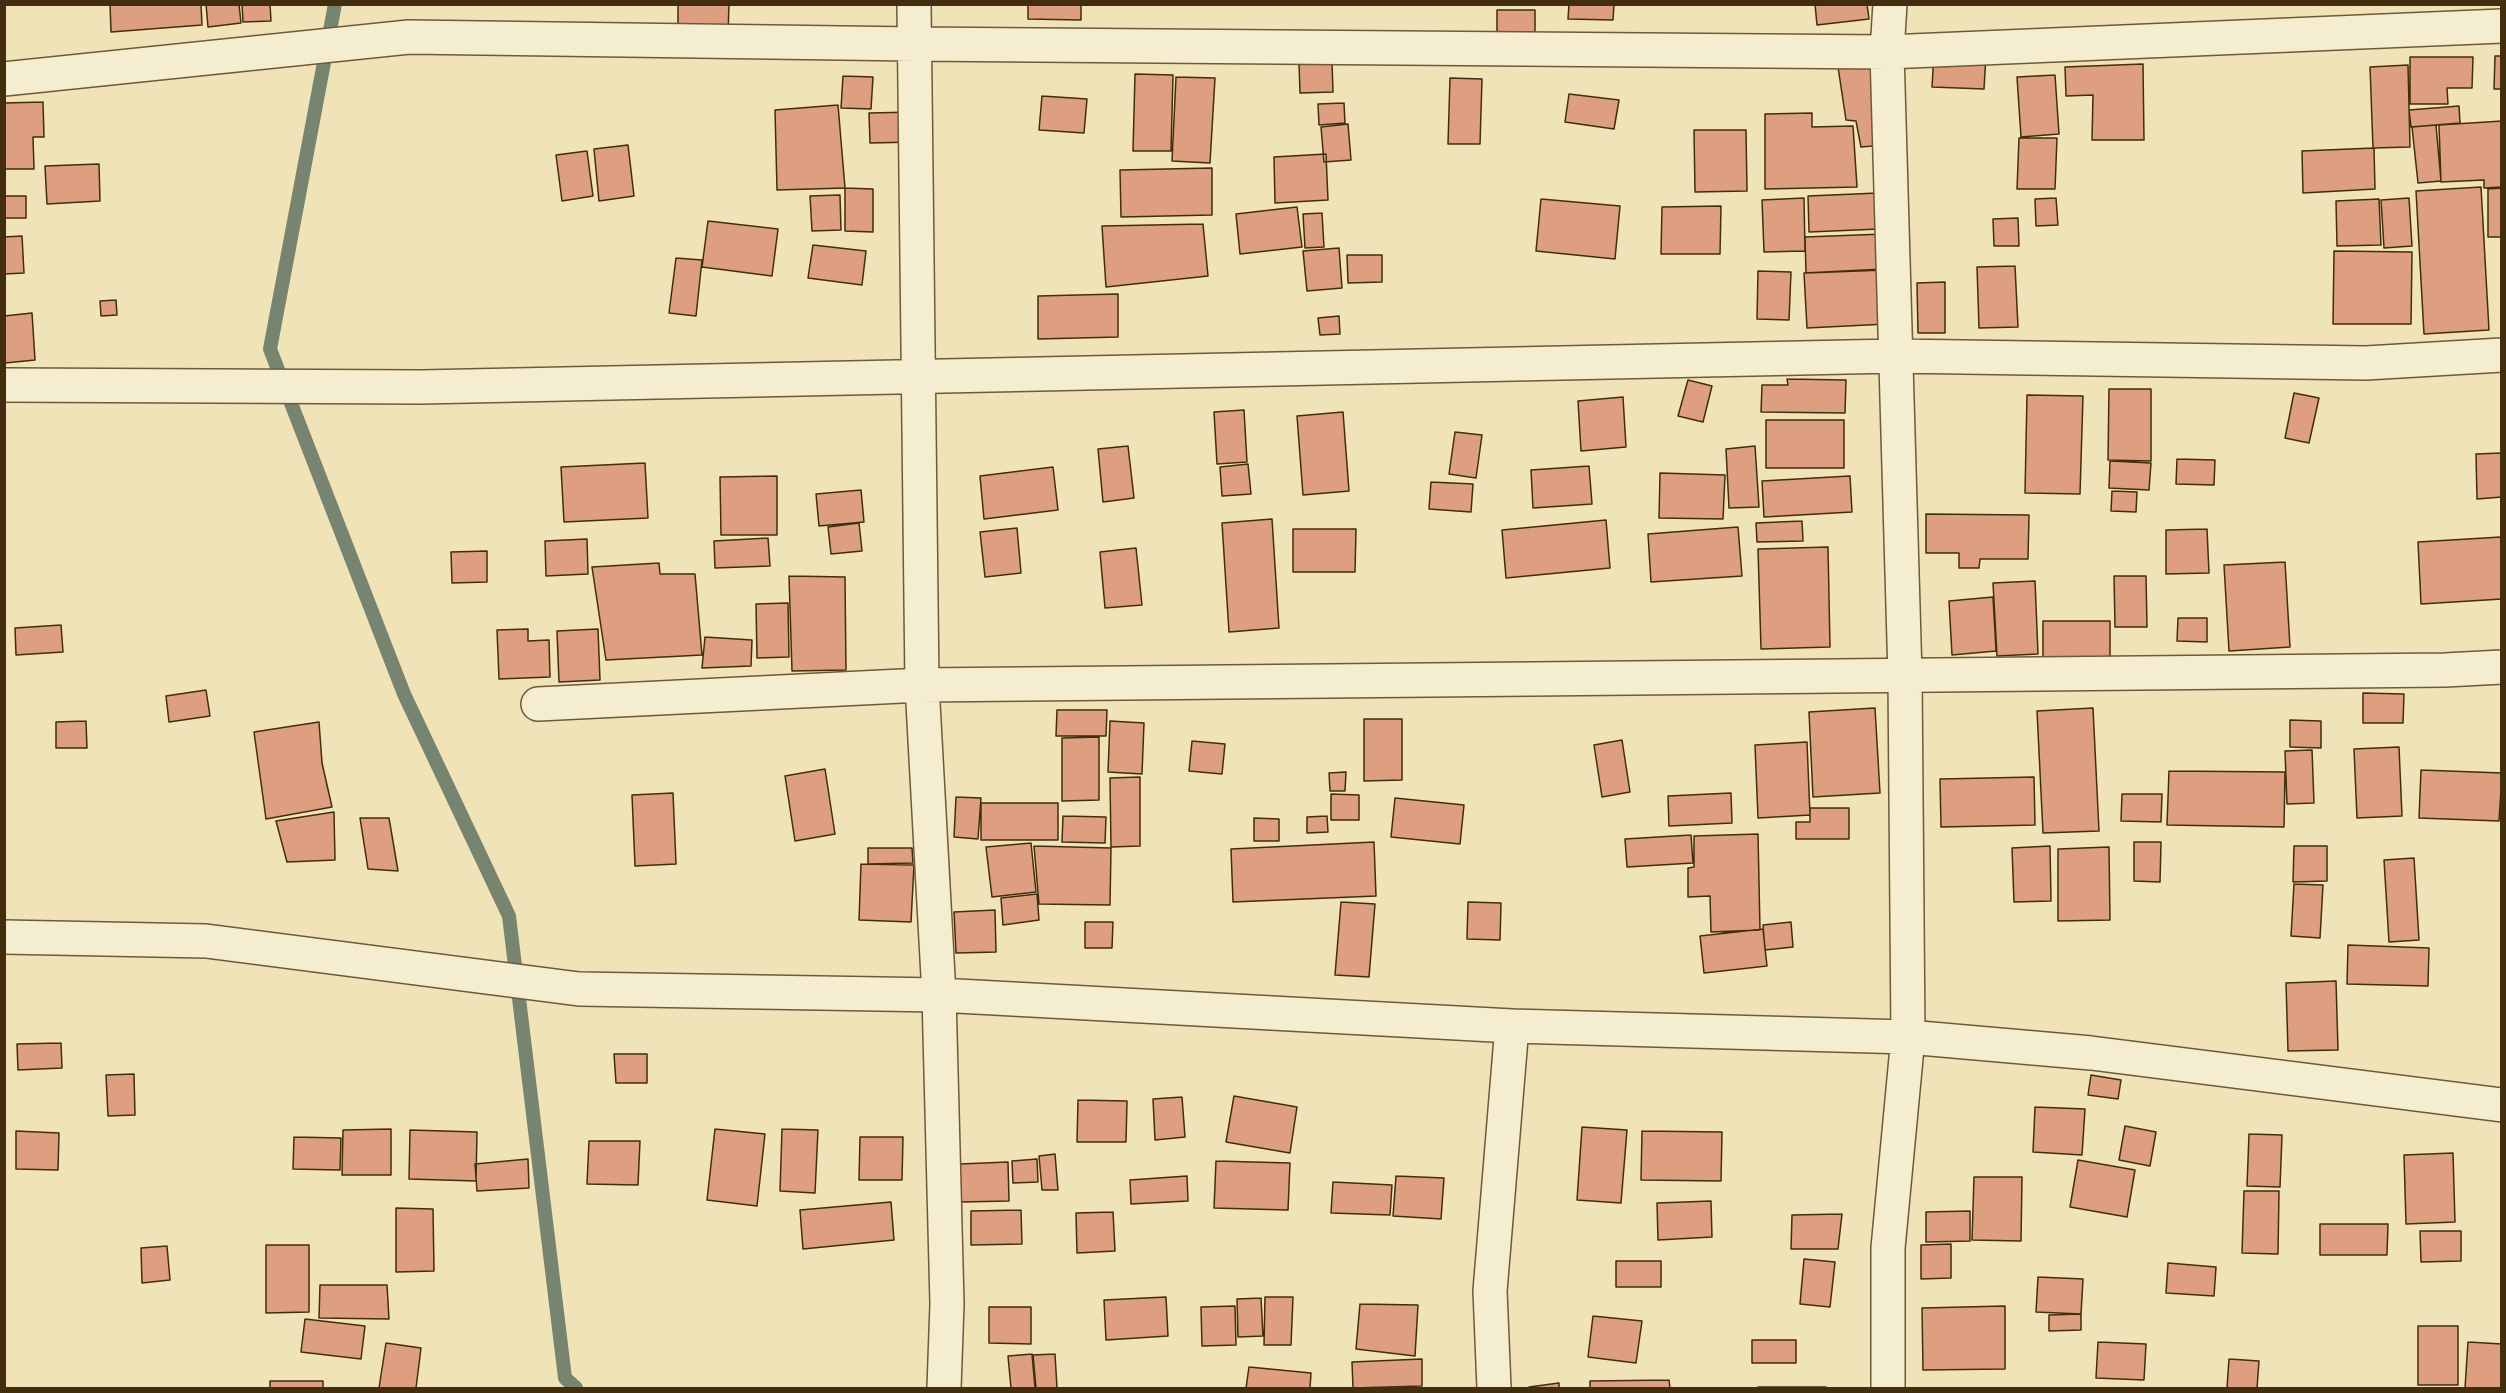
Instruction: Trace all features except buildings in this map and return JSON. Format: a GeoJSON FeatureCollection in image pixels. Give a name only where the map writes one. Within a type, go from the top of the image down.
{"type":"FeatureCollection","features":[{"type":"Feature","properties":{"kind":"street"},"geometry":{"type":"LineString","coordinates":[[914,4],[922,685],[939,995],[947,1304],[944,1389]]}},
{"type":"Feature","properties":{"kind":"street"},"geometry":{"type":"LineString","coordinates":[[1888,1389],[1888,1248],[1908,1037],[1905,676],[1887,52],[1890,4]]}},
{"type":"Feature","properties":{"kind":"street"},"geometry":{"type":"LineString","coordinates":[[4,79],[409,37],[914,44],[1887,52],[2502,26]]}},
{"type":"Feature","properties":{"kind":"street"},"geometry":{"type":"LineString","coordinates":[[4,386],[421,387],[1895,356],[2366,363],[2502,355]]}},
{"type":"Feature","properties":{"kind":"street"},"geometry":{"type":"LineString","coordinates":[[538,704],[922,685],[2445,670],[2502,667]]}},
{"type":"Feature","properties":{"kind":"street"},"geometry":{"type":"LineString","coordinates":[[4,937],[206,941],[579,989],[939,995],[1512,1026],[1908,1037],[2091,1053],[2502,1105]]}},
{"type":"Feature","properties":{"kind":"street"},"geometry":{"type":"LineString","coordinates":[[1494,1389],[1490,1291],[1512,1026]]}},
{"type":"Feature","properties":{"kind":"waterway"},"geometry":{"type":"LineString","coordinates":[[335,4],[270,349],[404,694],[509,916],[565,1378],[576,1388]]}}]}
